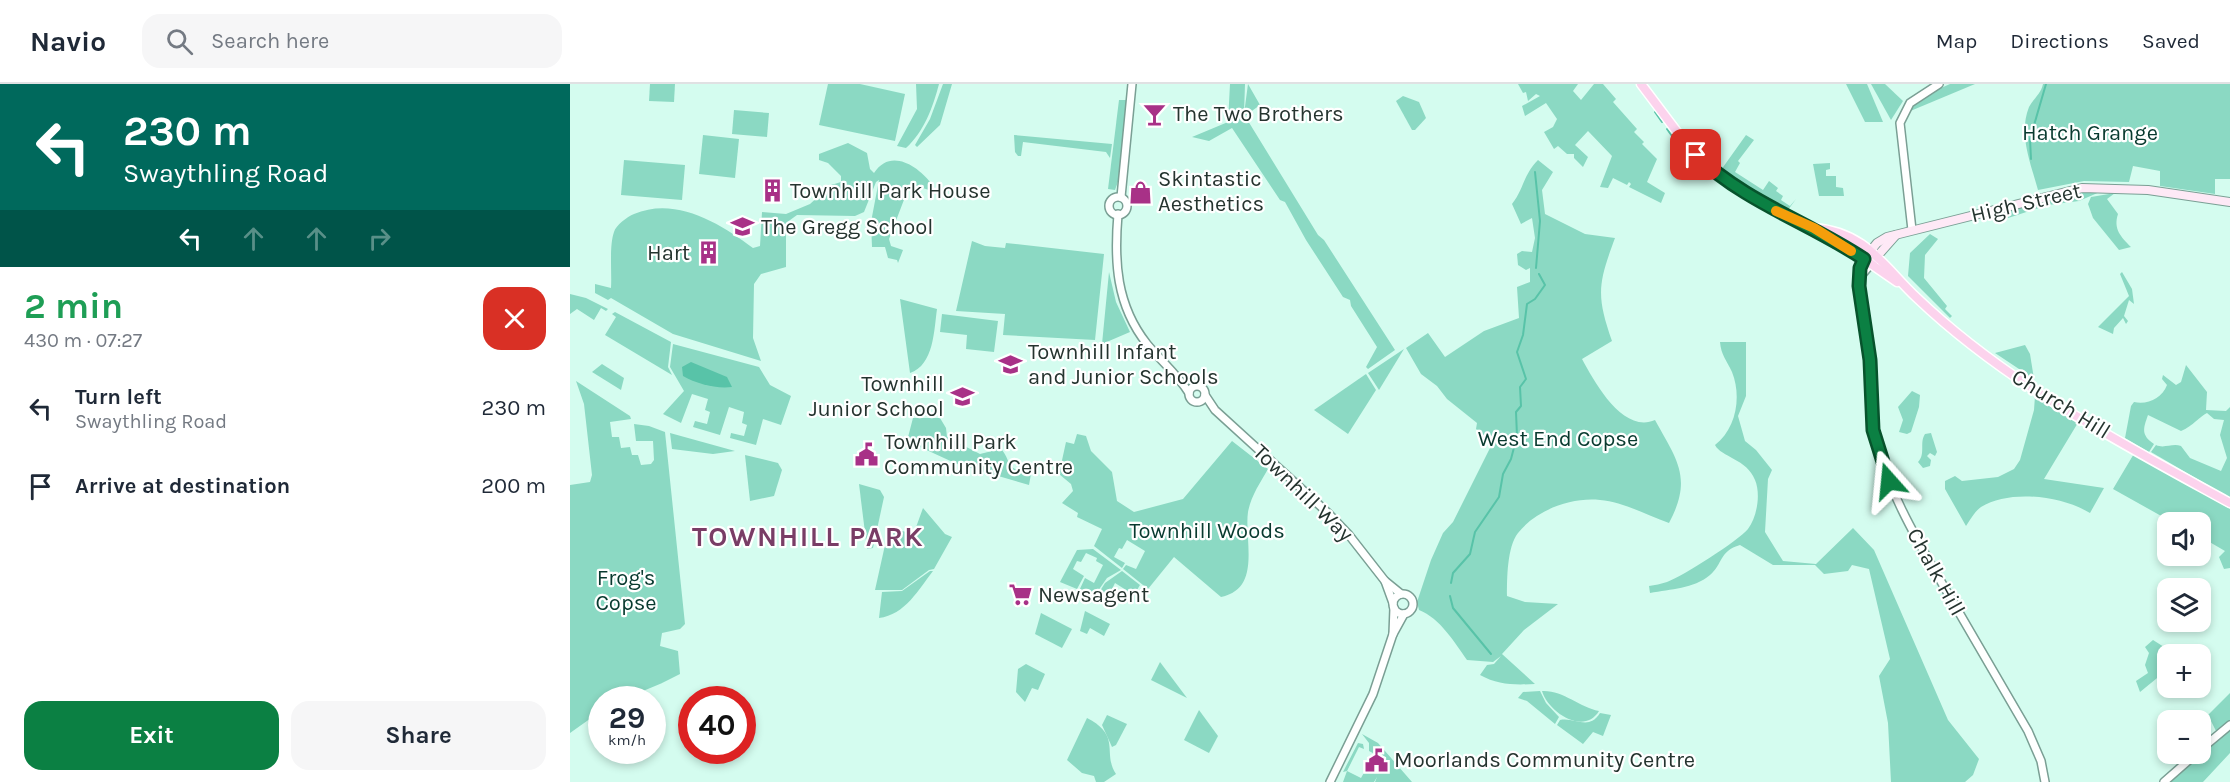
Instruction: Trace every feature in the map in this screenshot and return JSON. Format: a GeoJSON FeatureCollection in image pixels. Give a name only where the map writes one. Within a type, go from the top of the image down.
{"type":"FeatureCollection","features":[{"type":"Feature","properties":{"kind":"main road"},"geometry":{"type":"LineString","coordinates":[[1641,84],[1687,145],[1706,165],[1767,207],[1814,228]]}},
{"type":"Feature","properties":{"kind":"main road","name":"High Street"},"geometry":{"type":"LineString","coordinates":[[1867,262],[1882,239],[2082,188],[2148,190],[2230,202]]}},
{"type":"Feature","properties":{"kind":"main road","name":"Church Hill"},"geometry":{"type":"LineString","coordinates":[[1814,228],[1840,232],[1874,253],[1905,287],[1974,347],[2054,401],[2134,450],[2230,503]]}},
{"type":"Feature","properties":{"kind":"main road","name":"Church Hill"},"geometry":{"type":"LineString","coordinates":[[1814,228],[1905,287]]}},
{"type":"Feature","properties":{"kind":"street"},"geometry":{"type":"LineString","coordinates":[[1121,198],[1132,84]]}},
{"type":"Feature","properties":{"kind":"street"},"geometry":{"type":"LineString","coordinates":[[1912,230],[1900,123],[1910,103],[1939,84]]}},
{"type":"Feature","properties":{"kind":"street"},"geometry":{"type":"LineString","coordinates":[[1118,214],[1113,213],[1110,205],[1113,199],[1121,198]]}},
{"type":"Feature","properties":{"kind":"street"},"geometry":{"type":"LineString","coordinates":[[1118,214],[1127,208],[1121,198]]}},
{"type":"Feature","properties":{"kind":"street"},"geometry":{"type":"LineString","coordinates":[[1118,214],[1116,263],[1126,309],[1146,343],[1182,379],[1203,389],[1205,395],[1200,402],[1192,400],[1182,379]]}},
{"type":"Feature","properties":{"kind":"street","name":"Chalk Hill"},"geometry":{"type":"LineString","coordinates":[[1867,262],[1860,277],[1871,373],[1873,430],[1889,481],[1927,558],[2028,731],[2041,761],[2045,782]]}},
{"type":"Feature","properties":{"kind":"street"},"geometry":{"type":"LineString","coordinates":[[1189,393],[1196,386]]}},
{"type":"Feature","properties":{"kind":"street","name":"Townhill Way"},"geometry":{"type":"LineString","coordinates":[[1205,395],[1215,410],[1342,528],[1385,581],[1401,594]]}},
{"type":"Feature","properties":{"kind":"street","name":"Townhill Way"},"geometry":{"type":"LineString","coordinates":[[1200,402],[1215,410]]}},
{"type":"Feature","properties":{"kind":"street","name":"Townhill Way"},"geometry":{"type":"LineString","coordinates":[[1385,581],[1393,605],[1393,634]]}},
{"type":"Feature","properties":{"kind":"street"},"geometry":{"type":"LineString","coordinates":[[1401,594],[1409,596],[1412,603],[1410,610],[1404,614],[1393,605],[1401,594]]}},
{"type":"Feature","properties":{"kind":"street","name":"Townhill Way"},"geometry":{"type":"LineString","coordinates":[[1330,782],[1373,694],[1393,634],[1404,614]]}},
{"type":"Feature","properties":{"kind":"street"},"geometry":{"type":"LineString","coordinates":[[2211,742],[2230,725]]}},
{"type":"Feature","properties":{"kind":"street"},"geometry":{"type":"LineString","coordinates":[[2164,782],[2185,764]]}},
{"type":"Feature","properties":{"kind":"green space"},"geometry":{"type":"Polygon","coordinates":[[[650,84],[675,84],[674,102],[649,101],[650,84]]]}},
{"type":"Feature","properties":{"kind":"green space"},"geometry":{"type":"Polygon","coordinates":[[[828,84],[860,84],[905,94],[895,141],[819,125],[828,84]]]}},
{"type":"Feature","properties":{"kind":"green space"},"geometry":{"type":"Polygon","coordinates":[[[916,84],[939,84],[923,127],[906,148],[897,146],[917,109],[916,84]]]}},
{"type":"Feature","properties":{"kind":"green space"},"geometry":{"type":"Polygon","coordinates":[[[943,84],[952,84],[940,125],[917,147],[915,145],[930,119],[943,84]]]}},
{"type":"Feature","properties":{"kind":"green space"},"geometry":{"type":"Polygon","coordinates":[[[1230,84],[1245,84],[1244,114],[1248,84],[1260,105],[1245,116],[1318,235],[1324,240],[1395,350],[1368,369],[1366,367],[1377,347],[1351,306],[1350,300],[1343,297],[1306,240],[1285,202],[1280,200],[1232,128],[1209,141],[1192,137],[1228,122],[1230,84]]]}},
{"type":"Feature","properties":{"kind":"green space"},"geometry":{"type":"Polygon","coordinates":[[[1518,84],[1578,84],[1573,91],[1581,100],[1594,84],[1603,84],[1616,99],[1613,102],[1637,129],[1634,132],[1644,142],[1642,144],[1657,159],[1647,182],[1665,193],[1661,203],[1629,187],[1631,184],[1629,182],[1627,185],[1613,178],[1608,188],[1600,187],[1612,156],[1588,131],[1575,145],[1588,157],[1583,167],[1574,158],[1574,154],[1567,154],[1558,146],[1554,149],[1544,132],[1553,127],[1557,119],[1546,103],[1525,116],[1522,106],[1540,96],[1536,94],[1528,101],[1526,92],[1523,93],[1518,84]]]}},
{"type":"Feature","properties":{"kind":"green space"},"geometry":{"type":"Polygon","coordinates":[[[1846,84],[1867,84],[1883,122],[1865,122],[1846,84]]]}},
{"type":"Feature","properties":{"kind":"green space"},"geometry":{"type":"Polygon","coordinates":[[[1871,84],[1885,84],[1903,101],[1891,120],[1871,84]]]}},
{"type":"Feature","properties":{"kind":"green space"},"geometry":{"type":"Polygon","coordinates":[[[1950,84],[1975,84],[1908,112],[1923,96],[1950,84]]]}},
{"type":"Feature","properties":{"kind":"green space","name":"Hatch Grange"},"geometry":{"type":"Polygon","coordinates":[[[2043,84],[2230,84],[2230,179],[2215,179],[2215,194],[2160,186],[2160,171],[2133,166],[2129,182],[2084,181],[2038,190],[2027,149],[2025,128],[2029,107],[2041,91],[2043,84]]]}},
{"type":"Feature","properties":{"kind":"green space"},"geometry":{"type":"Polygon","coordinates":[[[1403,96],[1419,102],[1426,118],[1415,130],[1412,130],[1396,101],[1403,96]]]}},
{"type":"Feature","properties":{"kind":"green space"},"geometry":{"type":"Polygon","coordinates":[[[1119,100],[1128,100],[1120,176],[1115,190],[1108,189],[1119,100]]]}},
{"type":"Feature","properties":{"kind":"green space"},"geometry":{"type":"Polygon","coordinates":[[[734,110],[769,113],[767,137],[732,134],[734,110]]]}},
{"type":"Feature","properties":{"kind":"green space"},"geometry":{"type":"Polygon","coordinates":[[[703,135],[739,139],[735,178],[699,174],[703,135]]]}},
{"type":"Feature","properties":{"kind":"green space"},"geometry":{"type":"Polygon","coordinates":[[[1014,135],[1112,144],[1110,158],[1106,152],[1023,142],[1021,156],[1018,156],[1015,152],[1014,135]]]}},
{"type":"Feature","properties":{"kind":"green space"},"geometry":{"type":"Polygon","coordinates":[[[1746,135],[1754,140],[1738,161],[1740,163],[1735,172],[1763,190],[1769,181],[1778,188],[1776,191],[1783,196],[1781,200],[1790,206],[1796,199],[1788,210],[1769,202],[1764,196],[1762,198],[1721,170],[1746,135]]]}},
{"type":"Feature","properties":{"kind":"green space"},"geometry":{"type":"Polygon","coordinates":[[[848,143],[867,153],[870,169],[874,173],[888,161],[903,162],[925,176],[931,183],[929,190],[910,184],[889,239],[891,246],[903,250],[898,263],[897,260],[888,258],[885,247],[872,247],[871,222],[879,180],[876,182],[864,212],[855,216],[797,215],[786,223],[786,267],[761,274],[754,284],[753,338],[761,361],[673,334],[611,298],[608,300],[595,293],[595,284],[611,288],[612,238],[617,227],[628,217],[650,209],[681,210],[712,222],[753,248],[760,246],[762,212],[786,214],[810,204],[831,185],[841,182],[841,176],[828,163],[819,160],[819,154],[848,143]]]}},
{"type":"Feature","properties":{"kind":"green space"},"geometry":{"type":"Polygon","coordinates":[[[624,160],[685,165],[682,200],[621,195],[624,160]]]}},
{"type":"Feature","properties":{"kind":"green space","name":"West End Copse"},"geometry":{"type":"Polygon","coordinates":[[[1538,160],[1553,172],[1542,190],[1545,214],[1585,234],[1615,238],[1605,267],[1601,290],[1603,312],[1612,341],[1582,359],[1602,393],[1621,413],[1632,420],[1643,422],[1655,420],[1675,458],[1681,481],[1680,494],[1669,523],[1617,503],[1589,500],[1566,503],[1544,512],[1518,533],[1510,555],[1507,596],[1525,602],[1558,604],[1524,630],[1502,654],[1535,684],[1513,684],[1500,683],[1480,675],[1487,665],[1494,664],[1501,656],[1493,662],[1467,660],[1440,625],[1419,610],[1417,602],[1431,560],[1443,533],[1453,522],[1493,442],[1476,429],[1477,423],[1421,374],[1406,348],[1428,333],[1445,357],[1484,331],[1519,318],[1517,287],[1530,282],[1530,268],[1526,270],[1518,265],[1517,254],[1522,251],[1532,252],[1535,238],[1532,218],[1521,224],[1512,204],[1529,171],[1538,160]]]}},
{"type":"Feature","properties":{"kind":"green space"},"geometry":{"type":"Polygon","coordinates":[[[1830,163],[1826,176],[1836,176],[1836,187],[1843,188],[1844,196],[1819,196],[1813,164],[1830,163]]]}},
{"type":"Feature","properties":{"kind":"green space"},"geometry":{"type":"Polygon","coordinates":[[[2102,191],[2079,201],[2048,205],[2005,219],[2001,217],[2001,212],[2067,194],[2102,191]]]}},
{"type":"Feature","properties":{"kind":"green space"},"geometry":{"type":"Polygon","coordinates":[[[2115,193],[2107,199],[2118,214],[2119,232],[2131,247],[2119,250],[2093,218],[2088,204],[2091,197],[2115,193]]]}},
{"type":"Feature","properties":{"kind":"green space"},"geometry":{"type":"Polygon","coordinates":[[[1930,234],[1938,239],[1925,255],[1924,278],[1947,306],[1945,309],[1952,316],[1950,318],[1908,276],[1910,253],[1930,234]]]}},
{"type":"Feature","properties":{"kind":"green space"},"geometry":{"type":"Polygon","coordinates":[[[972,241],[985,246],[1005,248],[1006,243],[1104,254],[1095,340],[1003,335],[1005,314],[956,311],[972,241]]]}},
{"type":"Feature","properties":{"kind":"green space"},"geometry":{"type":"Polygon","coordinates":[[[1109,272],[1116,302],[1130,332],[1102,344],[1109,272]]]}},
{"type":"Feature","properties":{"kind":"green space"},"geometry":{"type":"Polygon","coordinates":[[[2122,272],[2132,289],[2134,304],[2129,300],[2124,316],[2128,321],[2126,324],[2123,318],[2114,328],[2113,334],[2098,327],[2129,296],[2120,274],[2122,272]]]}},
{"type":"Feature","properties":{"kind":"green space"},"geometry":{"type":"Polygon","coordinates":[[[570,294],[586,298],[608,309],[606,311],[601,308],[594,320],[577,309],[570,314],[570,294]]]}},
{"type":"Feature","properties":{"kind":"green space"},"geometry":{"type":"Polygon","coordinates":[[[900,299],[937,309],[928,355],[918,369],[910,373],[900,299]]]}},
{"type":"Feature","properties":{"kind":"green space"},"geometry":{"type":"Polygon","coordinates":[[[615,312],[671,342],[668,367],[672,375],[605,335],[616,317],[612,314],[615,312]]]}},
{"type":"Feature","properties":{"kind":"green space"},"geometry":{"type":"Polygon","coordinates":[[[942,314],[998,321],[994,352],[966,349],[967,335],[940,332],[942,314]]]}},
{"type":"Feature","properties":{"kind":"green space"},"geometry":{"type":"Polygon","coordinates":[[[1720,342],[1746,342],[1746,396],[1738,416],[1745,441],[1756,450],[1772,470],[1768,479],[1765,532],[1783,561],[1816,564],[1853,528],[1874,550],[1948,720],[1979,759],[1973,775],[1965,782],[1891,782],[1888,723],[1879,676],[1890,659],[1869,569],[1852,565],[1848,571],[1824,574],[1815,565],[1773,565],[1740,545],[1728,551],[1714,571],[1703,580],[1682,588],[1650,593],[1649,586],[1665,583],[1675,578],[1733,542],[1748,529],[1756,512],[1758,492],[1751,473],[1715,445],[1728,430],[1737,402],[1735,382],[1720,342]]]}},
{"type":"Feature","properties":{"kind":"green space"},"geometry":{"type":"Polygon","coordinates":[[[673,344],[759,367],[770,385],[791,396],[781,425],[763,419],[756,445],[730,438],[731,433],[744,436],[747,425],[742,423],[744,412],[729,407],[720,435],[693,427],[695,421],[707,424],[710,412],[705,410],[708,399],[692,394],[681,423],[663,414],[684,391],[670,367],[673,344]]]}},
{"type":"Feature","properties":{"kind":"green space"},"geometry":{"type":"Polygon","coordinates":[[[2025,345],[2030,354],[2034,379],[1995,353],[2025,345]]]}},
{"type":"Feature","properties":{"kind":"green space"},"geometry":{"type":"Polygon","coordinates":[[[1404,349],[1379,390],[1368,373],[1404,349]]]}},
{"type":"Feature","properties":{"kind":"green space"},"geometry":{"type":"Polygon","coordinates":[[[602,364],[624,378],[621,390],[592,372],[602,364]]]}},
{"type":"Feature","properties":{"kind":"green space"},"geometry":{"type":"Polygon","coordinates":[[[2186,365],[2207,392],[2206,410],[2226,411],[2230,407],[2230,498],[2151,452],[2156,445],[2181,446],[2190,458],[2221,471],[2227,458],[2220,435],[2224,420],[2214,419],[2207,413],[2181,431],[2148,415],[2144,431],[2147,438],[2154,444],[2149,452],[2125,438],[2131,406],[2134,402],[2149,401],[2162,394],[2167,385],[2162,379],[2163,375],[2176,385],[2181,382],[2186,365]]]}},
{"type":"Feature","properties":{"kind":"green space"},"geometry":{"type":"Polygon","coordinates":[[[1366,374],[1376,390],[1348,434],[1314,410],[1366,374]]]}},
{"type":"Feature","properties":{"kind":"green space","name":"Frog's Copse"},"geometry":{"type":"Polygon","coordinates":[[[576,381],[630,416],[631,419],[610,422],[612,437],[619,437],[621,448],[630,447],[632,455],[638,455],[641,465],[651,464],[654,460],[653,441],[636,441],[634,424],[649,426],[665,432],[685,624],[680,629],[662,633],[660,646],[678,651],[680,674],[655,686],[588,686],[588,720],[570,733],[570,485],[590,482],[592,475],[584,404],[576,381]]]}},
{"type":"Feature","properties":{"kind":"green space"},"geometry":{"type":"Polygon","coordinates":[[[1912,391],[1920,395],[1919,407],[1911,432],[1907,434],[1899,432],[1903,420],[1898,407],[1912,391]]]}},
{"type":"Feature","properties":{"kind":"green space"},"geometry":{"type":"Polygon","coordinates":[[[2035,396],[2079,421],[2044,479],[2104,488],[2090,513],[2065,502],[2051,499],[2006,498],[1981,507],[1966,526],[1945,489],[1945,481],[1955,476],[1962,481],[1998,477],[2014,469],[2020,460],[2034,410],[2035,396]]]}},
{"type":"Feature","properties":{"kind":"green space"},"geometry":{"type":"Polygon","coordinates":[[[913,418],[940,418],[946,428],[947,437],[980,454],[992,451],[996,444],[1011,466],[1021,472],[1031,474],[1029,485],[957,464],[907,441],[913,418]]]}},
{"type":"Feature","properties":{"kind":"green space"},"geometry":{"type":"Polygon","coordinates":[[[670,433],[735,451],[713,454],[672,449],[670,433]]]}},
{"type":"Feature","properties":{"kind":"green space"},"geometry":{"type":"Polygon","coordinates":[[[1931,433],[1937,452],[1935,456],[1930,453],[1927,456],[1931,460],[1930,466],[1923,468],[1918,462],[1922,456],[1922,441],[1925,434],[1931,433]]]}},
{"type":"Feature","properties":{"kind":"green space","name":"Townhill Woods"},"geometry":{"type":"Polygon","coordinates":[[[1077,434],[1086,436],[1091,451],[1112,472],[1117,501],[1134,512],[1183,499],[1232,441],[1268,469],[1249,506],[1247,574],[1242,584],[1234,592],[1221,597],[1174,557],[1148,589],[1123,569],[1126,565],[1136,569],[1145,551],[1127,540],[1114,557],[1125,563],[1122,568],[1094,546],[1102,529],[1077,517],[1078,513],[1062,503],[1073,491],[1071,484],[1059,474],[1066,442],[1074,444],[1077,434]]]}},
{"type":"Feature","properties":{"kind":"green space"},"geometry":{"type":"Polygon","coordinates":[[[2135,452],[2230,509],[2230,568],[2224,569],[2219,557],[2225,551],[2211,543],[2211,512],[2157,514],[2113,489],[2135,452]]]}},
{"type":"Feature","properties":{"kind":"green space"},"geometry":{"type":"Polygon","coordinates":[[[745,455],[778,463],[782,470],[774,496],[750,501],[745,455]]]}},
{"type":"Feature","properties":{"kind":"green space"},"geometry":{"type":"Polygon","coordinates":[[[859,484],[880,490],[884,497],[873,548],[867,549],[859,484]]]}},
{"type":"Feature","properties":{"kind":"green space"},"geometry":{"type":"Polygon","coordinates":[[[923,508],[945,534],[952,537],[934,569],[929,570],[902,590],[875,590],[889,527],[906,532],[915,530],[923,508]]]}},
{"type":"Feature","properties":{"kind":"green space"},"geometry":{"type":"Polygon","coordinates":[[[1093,549],[1121,570],[1107,578],[1093,598],[1079,591],[1085,578],[1094,583],[1103,565],[1096,561],[1097,558],[1086,553],[1081,562],[1077,561],[1073,569],[1084,576],[1077,589],[1060,582],[1077,550],[1093,549]]]}},
{"type":"Feature","properties":{"kind":"green space"},"geometry":{"type":"Polygon","coordinates":[[[933,571],[904,607],[879,618],[882,592],[902,591],[933,571]]]}},
{"type":"Feature","properties":{"kind":"green space"},"geometry":{"type":"Polygon","coordinates":[[[1122,571],[1140,585],[1134,595],[1115,583],[1110,593],[1105,591],[1101,600],[1112,606],[1110,609],[1095,599],[1105,583],[1122,571]]]}},
{"type":"Feature","properties":{"kind":"green space"},"geometry":{"type":"Polygon","coordinates":[[[1085,611],[1110,624],[1104,636],[1090,628],[1087,634],[1080,631],[1085,611]]]}},
{"type":"Feature","properties":{"kind":"green space"},"geometry":{"type":"Polygon","coordinates":[[[1041,613],[1072,629],[1062,648],[1035,634],[1041,613]]]}},
{"type":"Feature","properties":{"kind":"green space"},"geometry":{"type":"Polygon","coordinates":[[[2153,640],[2159,644],[2157,644],[2157,678],[2140,692],[2136,681],[2148,673],[2145,665],[2149,653],[2145,647],[2153,640]]]}},
{"type":"Feature","properties":{"kind":"green space"},"geometry":{"type":"Polygon","coordinates":[[[1160,662],[1187,698],[1151,680],[1160,662]]]}},
{"type":"Feature","properties":{"kind":"green space"},"geometry":{"type":"Polygon","coordinates":[[[1026,664],[1045,674],[1038,690],[1032,688],[1025,702],[1016,692],[1018,669],[1026,664]]]}},
{"type":"Feature","properties":{"kind":"green space"},"geometry":{"type":"Polygon","coordinates":[[[1540,691],[1546,703],[1559,717],[1555,724],[1527,701],[1518,698],[1523,692],[1540,691]]]}},
{"type":"Feature","properties":{"kind":"green space"},"geometry":{"type":"Polygon","coordinates":[[[1542,691],[1557,693],[1599,711],[1585,721],[1567,718],[1551,706],[1542,691]]]}},
{"type":"Feature","properties":{"kind":"green space"},"geometry":{"type":"Polygon","coordinates":[[[2230,693],[2230,753],[2203,782],[2171,782],[2190,764],[2211,764],[2211,744],[2219,737],[2211,721],[2211,712],[2230,693]]]}},
{"type":"Feature","properties":{"kind":"green space"},"geometry":{"type":"Polygon","coordinates":[[[1199,710],[1218,736],[1209,753],[1184,740],[1199,710]]]}},
{"type":"Feature","properties":{"kind":"green space"},"geometry":{"type":"Polygon","coordinates":[[[1600,713],[1611,715],[1603,736],[1593,732],[1583,744],[1557,725],[1560,720],[1591,721],[1600,713]]]}},
{"type":"Feature","properties":{"kind":"green space"},"geometry":{"type":"Polygon","coordinates":[[[1107,715],[1127,724],[1116,745],[1112,747],[1102,725],[1107,715]]]}},
{"type":"Feature","properties":{"kind":"green space"},"geometry":{"type":"Polygon","coordinates":[[[1087,718],[1098,725],[1108,738],[1110,759],[1116,774],[1104,782],[1096,782],[1094,776],[1082,773],[1067,760],[1087,718]]]}},
{"type":"Feature","properties":{"kind":"green space"},"geometry":{"type":"Polygon","coordinates":[[[1362,734],[1378,743],[1412,782],[1375,782],[1377,777],[1374,782],[1343,782],[1347,771],[1361,778],[1370,762],[1382,769],[1386,760],[1369,751],[1369,743],[1362,734]]]}},
{"type":"Feature","properties":{"kind":"green space"},"geometry":{"type":"Polygon","coordinates":[[[1358,743],[1363,744],[1364,749],[1359,747],[1347,771],[1343,772],[1358,743]]]}},
{"type":"Feature","properties":{"kind":"shaded area"},"geometry":{"type":"Polygon","coordinates":[[[691,362],[727,377],[732,387],[707,385],[683,376],[682,367],[691,362]]]}},
{"type":"Feature","properties":{"kind":"waterway"},"geometry":{"type":"LineString","coordinates":[[2031,159],[2030,139],[2046,84]]}},
{"type":"Feature","properties":{"kind":"waterway"},"geometry":{"type":"LineString","coordinates":[[1655,112],[1662,122]]}},
{"type":"Feature","properties":{"kind":"waterway"},"geometry":{"type":"LineString","coordinates":[[1667,129],[1672,136]]}},
{"type":"Feature","properties":{"kind":"waterway"},"geometry":{"type":"LineString","coordinates":[[1535,172],[1540,221],[1536,268]]}},
{"type":"Feature","properties":{"kind":"waterway"},"geometry":{"type":"LineString","coordinates":[[1451,583],[1453,573],[1470,554],[1475,532],[1499,497],[1503,474],[1511,459],[1517,436],[1516,412],[1521,406],[1520,387],[1526,379],[1517,352],[1523,335],[1527,304],[1535,299],[1545,285],[1539,274]]}},
{"type":"Feature","properties":{"kind":"waterway"},"geometry":{"type":"LineString","coordinates":[[1450,596],[1453,608],[1491,654]]}},
{"type":"Feature","properties":{"kind":"slow traffic"},"geometry":{"type":"LineString","coordinates":[[1776,211],[1814,228],[1851,251]]}},
{"type":"Feature","properties":{"kind":"place","name":"The Two Brothers"},"geometry":{"type":"Point","coordinates":[1155,114]}},
{"type":"Feature","properties":{"kind":"place","name":"Townhill Park House"},"geometry":{"type":"Point","coordinates":[772,191]}},
{"type":"Feature","properties":{"kind":"place","name":"Skintastic Aesthetics"},"geometry":{"type":"Point","coordinates":[1140,192]}},
{"type":"Feature","properties":{"kind":"place","name":"The Gregg School"},"geometry":{"type":"Point","coordinates":[743,227]}},
{"type":"Feature","properties":{"kind":"place","name":"Hart"},"geometry":{"type":"Point","coordinates":[708,253]}},
{"type":"Feature","properties":{"kind":"place","name":"Townhill Infant and Junior Schools"},"geometry":{"type":"Point","coordinates":[1010,365]}},
{"type":"Feature","properties":{"kind":"place","name":"Townhill Junior School"},"geometry":{"type":"Point","coordinates":[962,397]}},
{"type":"Feature","properties":{"kind":"place","name":"Townhill Park Community Centre"},"geometry":{"type":"Point","coordinates":[866,455]}},
{"type":"Feature","properties":{"kind":"place","name":"Newsagent"},"geometry":{"type":"Point","coordinates":[1020,595]}},
{"type":"Feature","properties":{"kind":"place","name":"Moorlands Community Centre"},"geometry":{"type":"Point","coordinates":[1376,760]}},
{"type":"Feature","properties":{"kind":"district","name":"TOWNHILL PARK"},"geometry":{"type":"Point","coordinates":[808,536]}},
{"type":"Feature","properties":{"kind":"route"},"geometry":{"type":"LineString","coordinates":[[1696,155],[1742,192],[1767,207],[1814,228],[1864,259],[1859,273],[1859,286],[1870,360],[1873,430],[1889,481]]}}]}
